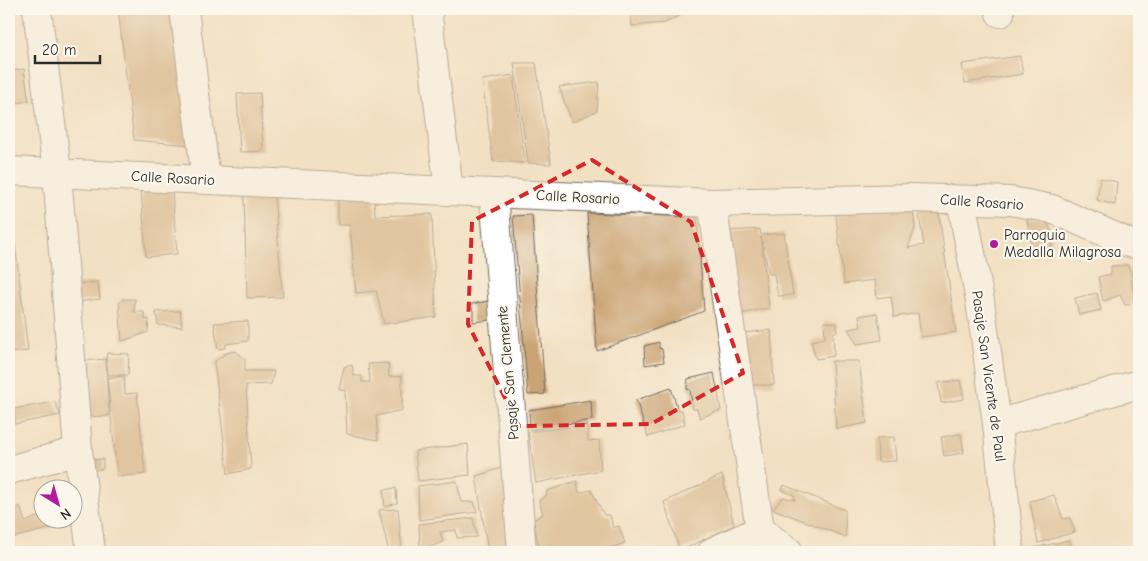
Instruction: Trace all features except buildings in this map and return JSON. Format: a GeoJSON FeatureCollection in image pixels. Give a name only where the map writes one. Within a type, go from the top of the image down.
{"type":"FeatureCollection","features":[{"type":"Feature","properties":{"kind":"street"},"geometry":{"type":"LineString","coordinates":[[38,9],[58,172],[78,451],[91,552]]}},
{"type":"Feature","properties":{"kind":"street"},"geometry":{"type":"LineString","coordinates":[[184,9],[206,179]]}},
{"type":"Feature","properties":{"kind":"street"},"geometry":{"type":"LineString","coordinates":[[427,9],[449,191]]}},
{"type":"Feature","properties":{"kind":"street","name":"Calle Rosario"},"geometry":{"type":"LineString","coordinates":[[9,170],[712,204],[911,198],[1011,201],[1052,209],[1129,243],[1139,245]]}},
{"type":"Feature","properties":{"kind":"street","name":"Pasaje San Clemente"},"geometry":{"type":"LineString","coordinates":[[494,193],[522,552]]}},
{"type":"Feature","properties":{"kind":"street","name":"Pasaje San Vicente de Paul"},"geometry":{"type":"LineString","coordinates":[[961,200],[980,301],[997,424],[1010,552]]}},
{"type":"Feature","properties":{"kind":"street"},"geometry":{"type":"LineString","coordinates":[[712,204],[760,530],[789,552]]}},
{"type":"Feature","properties":{"kind":"street"},"geometry":{"type":"LineString","coordinates":[[997,424],[1139,384]]}},
{"type":"Feature","properties":{"kind":"street"},"geometry":{"type":"LineString","coordinates":[[9,470],[78,451]]}},
{"type":"Feature","properties":{"kind":"street"},"geometry":{"type":"LineString","coordinates":[[712,552],[760,530]]}},
{"type":"Feature","properties":{"kind":"highlighted area"},"geometry":{"type":"Polygon","coordinates":[[[592,160],[691,222],[743,373],[651,424],[519,426],[468,324],[472,221],[592,160]]]}},
{"type":"Feature","properties":{"kind":"place","name":"Parroquia Medalla Milagrosa"},"geometry":{"type":"Point","coordinates":[994,244]}}]}
